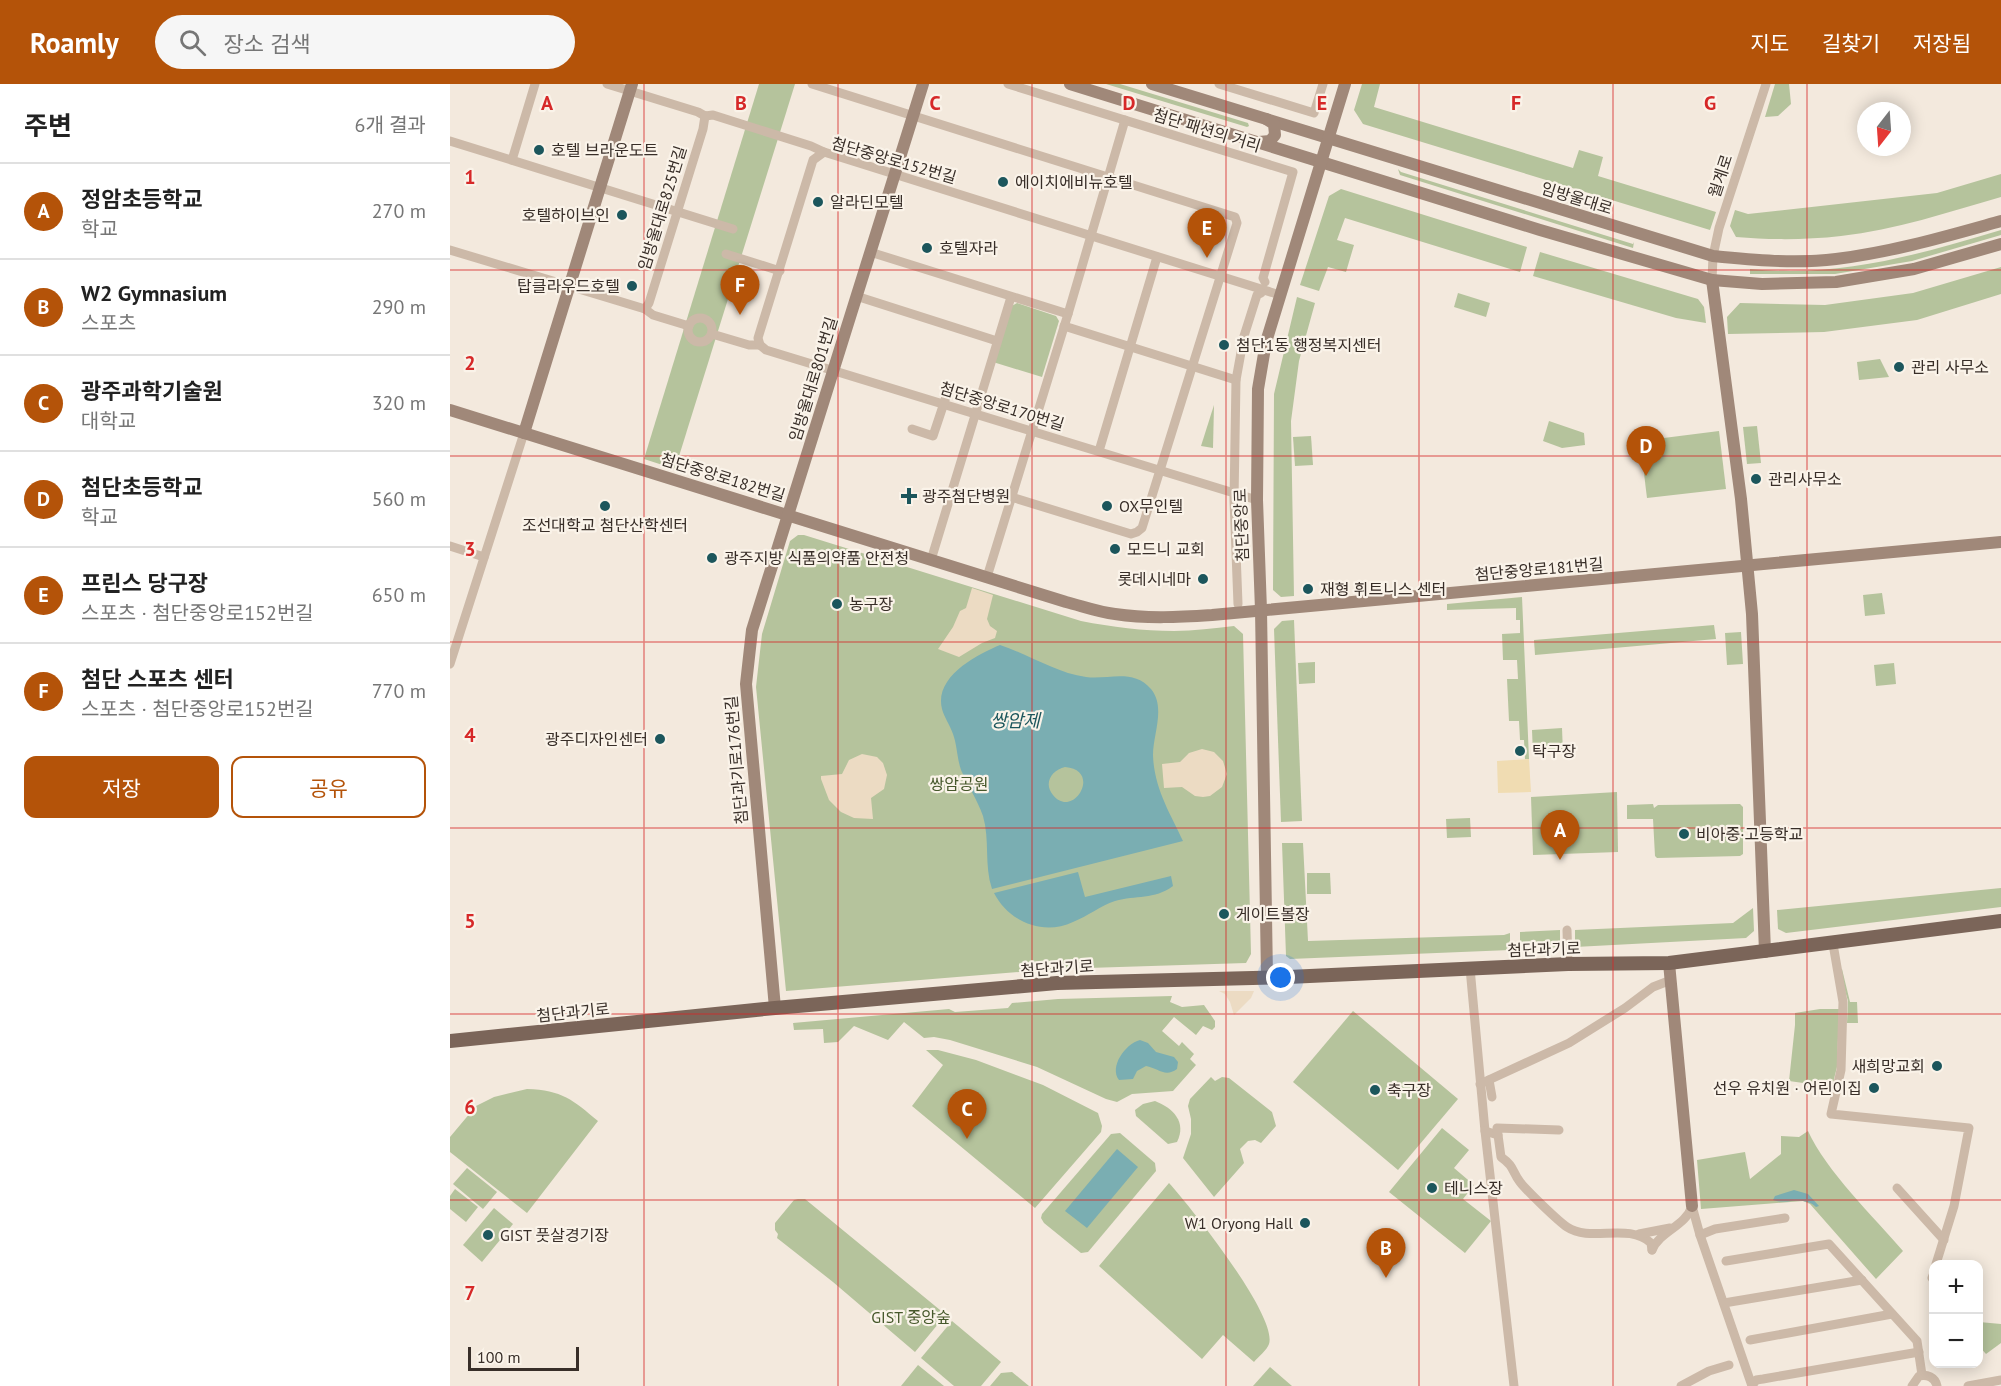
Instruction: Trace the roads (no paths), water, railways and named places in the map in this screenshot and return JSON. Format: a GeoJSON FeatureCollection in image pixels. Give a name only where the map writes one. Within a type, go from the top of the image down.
{"type":"FeatureCollection","features":[{"type":"Feature","properties":{"kind":"main road","name":"첨단과기로"},"geometry":{"type":"LineString","coordinates":[[450,1041],[775,1008],[1057,983],[1568,964],[1669,963],[2001,921]]}},
{"type":"Feature","properties":{"kind":"street"},"geometry":{"type":"LineString","coordinates":[[512,160],[535,84]]}},
{"type":"Feature","properties":{"kind":"street"},"geometry":{"type":"LineString","coordinates":[[607,84],[631,88],[705,116],[713,115],[824,152]]}},
{"type":"Feature","properties":{"kind":"street"},"geometry":{"type":"LineString","coordinates":[[812,84],[1235,217],[1237,223],[1142,528],[1131,534],[1011,497]]}},
{"type":"Feature","properties":{"kind":"street","name":"임방울대로801번길"},"geometry":{"type":"LineString","coordinates":[[788,515],[923,84]]}},
{"type":"Feature","properties":{"kind":"street","name":"첨단 패션의 거리"},"geometry":{"type":"LineString","coordinates":[[1008,84],[1293,172],[1263,278],[1265,282]]}},
{"type":"Feature","properties":{"kind":"street"},"geometry":{"type":"LineString","coordinates":[[1070,84],[1712,280],[1762,284],[1836,282],[1914,269],[2001,244]]}},
{"type":"Feature","properties":{"kind":"street","name":"임방울대로"},"geometry":{"type":"LineString","coordinates":[[1152,84],[1713,256],[1764,260],[1834,260],[1911,246],[2001,221]]}},
{"type":"Feature","properties":{"kind":"street"},"geometry":{"type":"LineString","coordinates":[[1219,84],[1314,113],[1323,84]]}},
{"type":"Feature","properties":{"kind":"street","name":"첨단중앙로"},"geometry":{"type":"LineString","coordinates":[[1267,976],[1257,500],[1258,389],[1266,342],[1346,84]]}},
{"type":"Feature","properties":{"kind":"street","name":"월계로"},"geometry":{"type":"LineString","coordinates":[[1712,280],[1713,256],[1719,228],[1766,84]]}},
{"type":"Feature","properties":{"kind":"street"},"geometry":{"type":"LineString","coordinates":[[450,664],[571,287],[631,88]]}},
{"type":"Feature","properties":{"kind":"street","name":"임방울대로825번길"},"geometry":{"type":"LineString","coordinates":[[645,309],[649,303],[678,211],[705,116]]}},
{"type":"Feature","properties":{"kind":"street"},"geometry":{"type":"LineString","coordinates":[[1257,142],[1270,141],[1275,135],[1274,124],[1265,119]]}},
{"type":"Feature","properties":{"kind":"street"},"geometry":{"type":"LineString","coordinates":[[987,577],[1125,120]]}},
{"type":"Feature","properties":{"kind":"street"},"geometry":{"type":"LineString","coordinates":[[450,141],[734,228]]}},
{"type":"Feature","properties":{"kind":"street","name":"첨단중앙로152번길"},"geometry":{"type":"LineString","coordinates":[[760,345],[758,338],[813,160],[824,152],[1280,295]]}},
{"type":"Feature","properties":{"kind":"street"},"geometry":{"type":"LineString","coordinates":[[1393,184],[1385,178],[1384,167],[1389,162],[1400,161]]}},
{"type":"Feature","properties":{"kind":"street"},"geometry":{"type":"LineString","coordinates":[[1650,262],[1660,262],[1665,256],[1664,245],[1657,240]]}},
{"type":"Feature","properties":{"kind":"street"},"geometry":{"type":"LineString","coordinates":[[450,250],[645,309],[653,315],[689,326]]}},
{"type":"Feature","properties":{"kind":"street"},"geometry":{"type":"LineString","coordinates":[[870,252],[1068,314]]}},
{"type":"Feature","properties":{"kind":"street"},"geometry":{"type":"LineString","coordinates":[[726,254],[780,270]]}},
{"type":"Feature","properties":{"kind":"street"},"geometry":{"type":"LineString","coordinates":[[1099,451],[1157,257]]}},
{"type":"Feature","properties":{"kind":"street"},"geometry":{"type":"LineString","coordinates":[[1712,280],[1748,565],[1752,614],[1765,952]]}},
{"type":"Feature","properties":{"kind":"street"},"geometry":{"type":"LineString","coordinates":[[1238,604],[1234,493],[1236,380],[1244,336],[1257,295],[1261,293]]}},
{"type":"Feature","properties":{"kind":"street"},"geometry":{"type":"LineString","coordinates":[[856,296],[997,341]]}},
{"type":"Feature","properties":{"kind":"street"},"geometry":{"type":"LineString","coordinates":[[931,560],[1011,297]]}},
{"type":"Feature","properties":{"kind":"street"},"geometry":{"type":"LineString","coordinates":[[702,318],[711,324],[712,334],[705,342],[695,342],[688,334],[689,326],[696,319],[702,318]]}},
{"type":"Feature","properties":{"kind":"street"},"geometry":{"type":"LineString","coordinates":[[1064,326],[1236,380]]}},
{"type":"Feature","properties":{"kind":"street"},"geometry":{"type":"LineString","coordinates":[[712,334],[749,345],[760,345],[766,350],[834,370]]}},
{"type":"Feature","properties":{"kind":"street","name":"첨단중앙로170번길"},"geometry":{"type":"LineString","coordinates":[[834,370],[1257,500]]}},
{"type":"Feature","properties":{"kind":"street"},"geometry":{"type":"LineString","coordinates":[[912,429],[933,436],[946,396]]}},
{"type":"Feature","properties":{"kind":"street","name":"첨단중앙로182번길"},"geometry":{"type":"LineString","coordinates":[[450,410],[1094,609],[1131,616],[1178,617],[1261,610]]}},
{"type":"Feature","properties":{"kind":"street","name":"첨단과기로176번길"},"geometry":{"type":"LineString","coordinates":[[775,1008],[746,684],[752,630],[788,515]]}},
{"type":"Feature","properties":{"kind":"street","name":"첨단중앙로181번길"},"geometry":{"type":"LineString","coordinates":[[1261,610],[2001,542]]}},
{"type":"Feature","properties":{"kind":"street"},"geometry":{"type":"LineString","coordinates":[[450,546],[484,557]]}},
{"type":"Feature","properties":{"kind":"street"},"geometry":{"type":"LineString","coordinates":[[1567,930],[1568,964]]}},
{"type":"Feature","properties":{"kind":"street"},"geometry":{"type":"LineString","coordinates":[[1833,944],[1843,1002],[1841,1070],[1831,1114],[1969,1128],[1954,1206],[1937,1260]]}},
{"type":"Feature","properties":{"kind":"street"},"geometry":{"type":"LineString","coordinates":[[1669,963],[1692,1206],[1752,1386]]}},
{"type":"Feature","properties":{"kind":"street"},"geometry":{"type":"LineString","coordinates":[[1470,968],[1485,1082],[1485,1131],[1514,1386]]}},
{"type":"Feature","properties":{"kind":"street"},"geometry":{"type":"LineString","coordinates":[[1485,1082],[1569,1044],[1626,1008],[1653,987],[1671,980]]}},
{"type":"Feature","properties":{"kind":"street"},"geometry":{"type":"LineString","coordinates":[[1485,1082],[1492,1097]]}},
{"type":"Feature","properties":{"kind":"street"},"geometry":{"type":"LineString","coordinates":[[1559,1130],[1497,1128],[1497,1135],[1501,1157],[1511,1164],[1520,1182],[1568,1228],[1580,1232],[1635,1234],[1655,1232],[1675,1226]]}},
{"type":"Feature","properties":{"kind":"street"},"geometry":{"type":"LineString","coordinates":[[1485,1131],[1497,1135]]}},
{"type":"Feature","properties":{"kind":"street"},"geometry":{"type":"LineString","coordinates":[[1897,1188],[1944,1240]]}},
{"type":"Feature","properties":{"kind":"street"},"geometry":{"type":"LineString","coordinates":[[1635,1234],[1648,1240],[1652,1245],[1652,1252],[1656,1243],[1687,1217],[1692,1206]]}},
{"type":"Feature","properties":{"kind":"street"},"geometry":{"type":"LineString","coordinates":[[1700,1235],[1715,1229],[1785,1218]]}},
{"type":"Feature","properties":{"kind":"street"},"geometry":{"type":"LineString","coordinates":[[1726,1261],[1829,1244],[1917,1341],[1923,1375]]}},
{"type":"Feature","properties":{"kind":"street"},"geometry":{"type":"LineString","coordinates":[[1724,1303],[1862,1280]]}},
{"type":"Feature","properties":{"kind":"street"},"geometry":{"type":"LineString","coordinates":[[1750,1340],[1892,1314]]}},
{"type":"Feature","properties":{"kind":"street"},"geometry":{"type":"LineString","coordinates":[[1752,1386],[1756,1380],[1919,1352]]}},
{"type":"Feature","properties":{"kind":"street"},"geometry":{"type":"LineString","coordinates":[[1681,1386],[1709,1371],[1729,1365]]}},
{"type":"Feature","properties":{"kind":"street"},"geometry":{"type":"LineString","coordinates":[[1912,1386],[1915,1379],[1923,1375],[1931,1377],[1937,1386]]}},
{"type":"Feature","properties":{"kind":"street"},"geometry":{"type":"LineString","coordinates":[[1968,1386],[2001,1380]]}},
{"type":"Feature","properties":{"kind":"water","name":"쌍암제"},"geometry":{"type":"Polygon","coordinates":[[[1000,645],[1075,675],[1094,678],[1128,677],[1144,683],[1151,689],[1158,704],[1153,755],[1156,778],[1183,841],[992,889],[983,816],[961,770],[952,731],[942,709],[941,697],[944,687],[959,669],[1000,645]],[[1065,767],[1056,771],[1050,778],[1050,790],[1061,801],[1069,802],[1081,792],[1082,776],[1076,770],[1065,767]]]}},
{"type":"Feature","properties":{"kind":"water"},"geometry":{"type":"Polygon","coordinates":[[[1078,872],[1085,897],[1171,876],[1173,886],[1152,895],[1115,901],[1073,922],[1050,927],[1039,927],[1018,919],[1008,912],[994,893],[1078,872]]]}},
{"type":"Feature","properties":{"kind":"water"},"geometry":{"type":"Polygon","coordinates":[[[1140,1040],[1148,1043],[1156,1052],[1174,1057],[1178,1062],[1177,1069],[1165,1073],[1146,1066],[1137,1071],[1133,1079],[1119,1080],[1116,1069],[1120,1057],[1129,1046],[1140,1040]]]}},
{"type":"Feature","properties":{"kind":"water"},"geometry":{"type":"Polygon","coordinates":[[[1117,1149],[1138,1167],[1087,1228],[1065,1211],[1117,1149]]]}},
{"type":"Feature","properties":{"kind":"water"},"geometry":{"type":"Polygon","coordinates":[[[1794,1190],[1808,1194],[1819,1206],[1801,1201],[1773,1200],[1775,1196],[1794,1190]]]}},
{"type":"Feature","properties":{"kind":"place","name":"호텔 브라운도트"},"geometry":{"type":"Point","coordinates":[539,150]}},
{"type":"Feature","properties":{"kind":"place","name":"에이치에비뉴호텔"},"geometry":{"type":"Point","coordinates":[1003,182]}},
{"type":"Feature","properties":{"kind":"place","name":"알라딘모텔"},"geometry":{"type":"Point","coordinates":[818,202]}},
{"type":"Feature","properties":{"kind":"place","name":"호텔하이브인"},"geometry":{"type":"Point","coordinates":[622,215]}},
{"type":"Feature","properties":{"kind":"place","name":"호텔자라"},"geometry":{"type":"Point","coordinates":[927,248]}},
{"type":"Feature","properties":{"kind":"place","name":"프린스 당구장"},"geometry":{"type":"Point","coordinates":[1207,258]}},
{"type":"Feature","properties":{"kind":"place","name":"탑클라우드호텔"},"geometry":{"type":"Point","coordinates":[632,286]}},
{"type":"Feature","properties":{"kind":"place","name":"첨단 스포츠 센터"},"geometry":{"type":"Point","coordinates":[740,315]}},
{"type":"Feature","properties":{"kind":"place","name":"첨단1동 행정복지센터"},"geometry":{"type":"Point","coordinates":[1224,345]}},
{"type":"Feature","properties":{"kind":"place","name":"관리 사무소"},"geometry":{"type":"Point","coordinates":[1899,367]}},
{"type":"Feature","properties":{"kind":"place","name":"첨단초등학교"},"geometry":{"type":"Point","coordinates":[1646,476]}},
{"type":"Feature","properties":{"kind":"place","name":"관리사무소"},"geometry":{"type":"Point","coordinates":[1756,479]}},
{"type":"Feature","properties":{"kind":"place","name":"광주첨단병원"},"geometry":{"type":"Point","coordinates":[909,496]}},
{"type":"Feature","properties":{"kind":"place","name":"조선대학교 첨단산학센터"},"geometry":{"type":"Point","coordinates":[605,506]}},
{"type":"Feature","properties":{"kind":"place","name":"OX무인텔"},"geometry":{"type":"Point","coordinates":[1107,506]}},
{"type":"Feature","properties":{"kind":"place","name":"모드니 교회"},"geometry":{"type":"Point","coordinates":[1115,549]}},
{"type":"Feature","properties":{"kind":"place","name":"광주지방 식품의약품 안전청"},"geometry":{"type":"Point","coordinates":[712,558]}},
{"type":"Feature","properties":{"kind":"place","name":"롯데시네마"},"geometry":{"type":"Point","coordinates":[1203,579]}},
{"type":"Feature","properties":{"kind":"place","name":"재형 휘트니스 센터"},"geometry":{"type":"Point","coordinates":[1308,589]}},
{"type":"Feature","properties":{"kind":"place","name":"농구장"},"geometry":{"type":"Point","coordinates":[837,604]}},
{"type":"Feature","properties":{"kind":"place","name":"광주디자인센터"},"geometry":{"type":"Point","coordinates":[660,739]}},
{"type":"Feature","properties":{"kind":"place","name":"탁구장"},"geometry":{"type":"Point","coordinates":[1520,751]}},
{"type":"Feature","properties":{"kind":"place","name":"비아중·고등학교"},"geometry":{"type":"Point","coordinates":[1684,834]}},
{"type":"Feature","properties":{"kind":"place","name":"정암초등학교"},"geometry":{"type":"Point","coordinates":[1560,860]}},
{"type":"Feature","properties":{"kind":"place","name":"게이트볼장"},"geometry":{"type":"Point","coordinates":[1224,914]}},
{"type":"Feature","properties":{"kind":"place","name":"새희망교회"},"geometry":{"type":"Point","coordinates":[1937,1066]}},
{"type":"Feature","properties":{"kind":"place","name":"선우 유치원 · 어린이집"},"geometry":{"type":"Point","coordinates":[1874,1088]}},
{"type":"Feature","properties":{"kind":"place","name":"축구장"},"geometry":{"type":"Point","coordinates":[1375,1090]}},
{"type":"Feature","properties":{"kind":"place","name":"광주과학기술원"},"geometry":{"type":"Point","coordinates":[967,1139]}},
{"type":"Feature","properties":{"kind":"place","name":"테니스장"},"geometry":{"type":"Point","coordinates":[1432,1188]}},
{"type":"Feature","properties":{"kind":"place","name":"W1 Oryong Hall"},"geometry":{"type":"Point","coordinates":[1305,1223]}},
{"type":"Feature","properties":{"kind":"place","name":"GIST 풋살경기장"},"geometry":{"type":"Point","coordinates":[488,1235]}},
{"type":"Feature","properties":{"kind":"place","name":"W2 Gymnasium"},"geometry":{"type":"Point","coordinates":[1386,1278]}},
{"type":"Feature","properties":{"kind":"park label","name":"쌍암공원"},"geometry":{"type":"Point","coordinates":[959,784]}},
{"type":"Feature","properties":{"kind":"park label","name":"GIST 중앙숲"},"geometry":{"type":"Point","coordinates":[911,1317]}}]}
